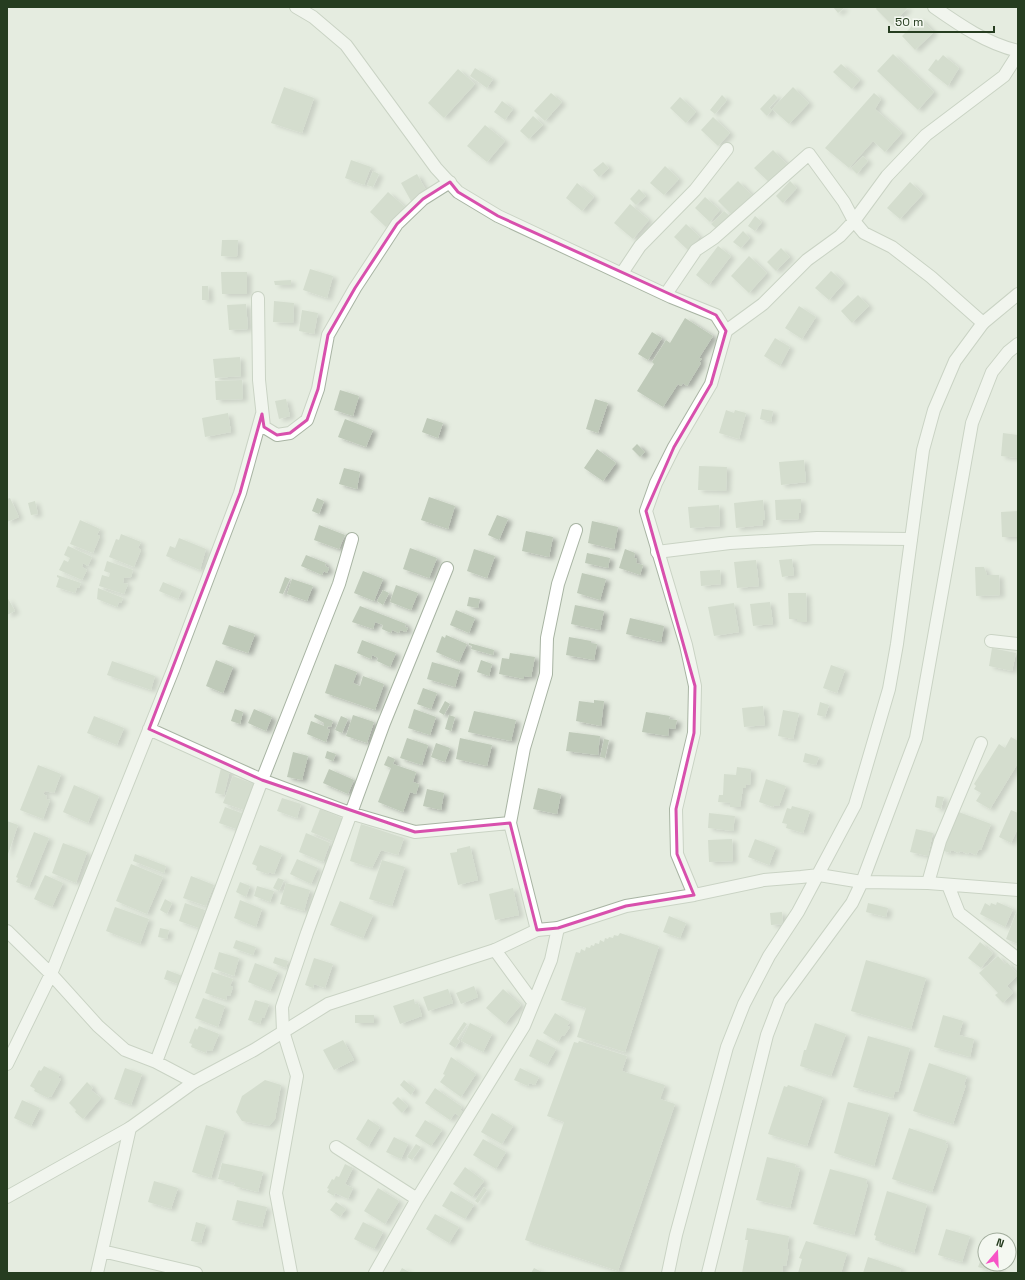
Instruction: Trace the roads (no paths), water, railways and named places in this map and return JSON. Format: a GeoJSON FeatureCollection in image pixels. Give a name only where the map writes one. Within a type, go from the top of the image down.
{"type":"FeatureCollection","features":[{"type":"Feature","properties":{"kind":"street"},"geometry":{"type":"LineString","coordinates":[[296,7],[313,17],[346,45],[436,168],[458,192],[498,216],[716,316],[726,331]]}},
{"type":"Feature","properties":{"kind":"street"},"geometry":{"type":"LineString","coordinates":[[694,895],[677,854],[676,809],[694,733],[695,686],[686,646],[646,511],[656,484],[674,447],[712,384],[726,331],[763,304],[807,260],[840,236],[854,222],[892,171],[926,135],[1004,76],[1018,52],[996,46],[958,25],[934,7]]}},
{"type":"Feature","properties":{"kind":"street"},"geometry":{"type":"LineString","coordinates":[[622,273],[640,246],[695,190],[727,149]]}},
{"type":"Feature","properties":{"kind":"street"},"geometry":{"type":"LineString","coordinates":[[666,294],[696,250],[714,238],[809,154],[844,202],[854,222],[864,233],[892,247],[931,277],[983,324]]}},
{"type":"Feature","properties":{"kind":"street"},"geometry":{"type":"LineString","coordinates":[[258,298],[259,380],[264,427],[277,435],[290,433],[307,420],[318,389],[328,335],[355,288],[397,224],[423,199],[450,182]]}},
{"type":"Feature","properties":{"kind":"street"},"geometry":{"type":"LineString","coordinates":[[668,1273],[676,1235],[727,1047],[744,1004],[769,956],[798,912],[819,875],[855,805],[889,689],[897,644],[923,450],[934,410],[955,361],[983,324],[1018,294]]}},
{"type":"Feature","properties":{"kind":"street"},"geometry":{"type":"LineString","coordinates":[[708,1273],[767,1035],[780,1001],[852,903],[858,881],[916,738],[972,423],[992,372],[1008,352],[1018,344]]}},
{"type":"Feature","properties":{"kind":"street"},"geometry":{"type":"LineString","coordinates":[[7,1064],[51,974],[149,729],[240,492],[262,414]]}},
{"type":"Feature","properties":{"kind":"street"},"geometry":{"type":"LineString","coordinates":[[537,930],[510,823],[524,748],[546,674],[547,638],[558,584],[576,530]]}},
{"type":"Feature","properties":{"kind":"street"},"geometry":{"type":"LineString","coordinates":[[156,1062],[262,780],[339,584],[352,539]]}},
{"type":"Feature","properties":{"kind":"street"},"geometry":{"type":"LineString","coordinates":[[657,552],[730,543],[794,540],[910,539]]}},
{"type":"Feature","properties":{"kind":"street"},"geometry":{"type":"LineString","coordinates":[[291,1273],[276,1193],[297,1076],[283,1031],[282,1007],[350,813],[384,723],[447,568]]}},
{"type":"Feature","properties":{"kind":"street"},"geometry":{"type":"LineString","coordinates":[[991,641],[1018,644]]}},
{"type":"Feature","properties":{"kind":"street"},"geometry":{"type":"LineString","coordinates":[[149,729],[262,780],[350,813],[416,832],[510,823]]}},
{"type":"Feature","properties":{"kind":"street"},"geometry":{"type":"LineString","coordinates":[[928,883],[940,841],[981,743]]}},
{"type":"Feature","properties":{"kind":"street"},"geometry":{"type":"LineString","coordinates":[[9,1193],[130,1128],[194,1082],[254,1050],[328,1004],[495,950],[537,930],[558,928],[626,906],[694,895],[764,880],[819,875],[858,881],[928,883],[1018,890]]}},
{"type":"Feature","properties":{"kind":"street"},"geometry":{"type":"LineString","coordinates":[[948,885],[959,913],[1018,959]]}},
{"type":"Feature","properties":{"kind":"street"},"geometry":{"type":"LineString","coordinates":[[375,1273],[417,1199],[524,1026],[551,960],[558,928]]}},
{"type":"Feature","properties":{"kind":"street"},"geometry":{"type":"LineString","coordinates":[[7,931],[51,974],[98,1026],[125,1050],[156,1062],[194,1082]]}},
{"type":"Feature","properties":{"kind":"street"},"geometry":{"type":"LineString","coordinates":[[495,950],[533,1002]]}},
{"type":"Feature","properties":{"kind":"street"},"geometry":{"type":"LineString","coordinates":[[97,1273],[130,1128]]}},
{"type":"Feature","properties":{"kind":"street"},"geometry":{"type":"LineString","coordinates":[[336,1147],[417,1199]]}},
{"type":"Feature","properties":{"kind":"street"},"geometry":{"type":"LineString","coordinates":[[102,1251],[196,1273]]}}]}
